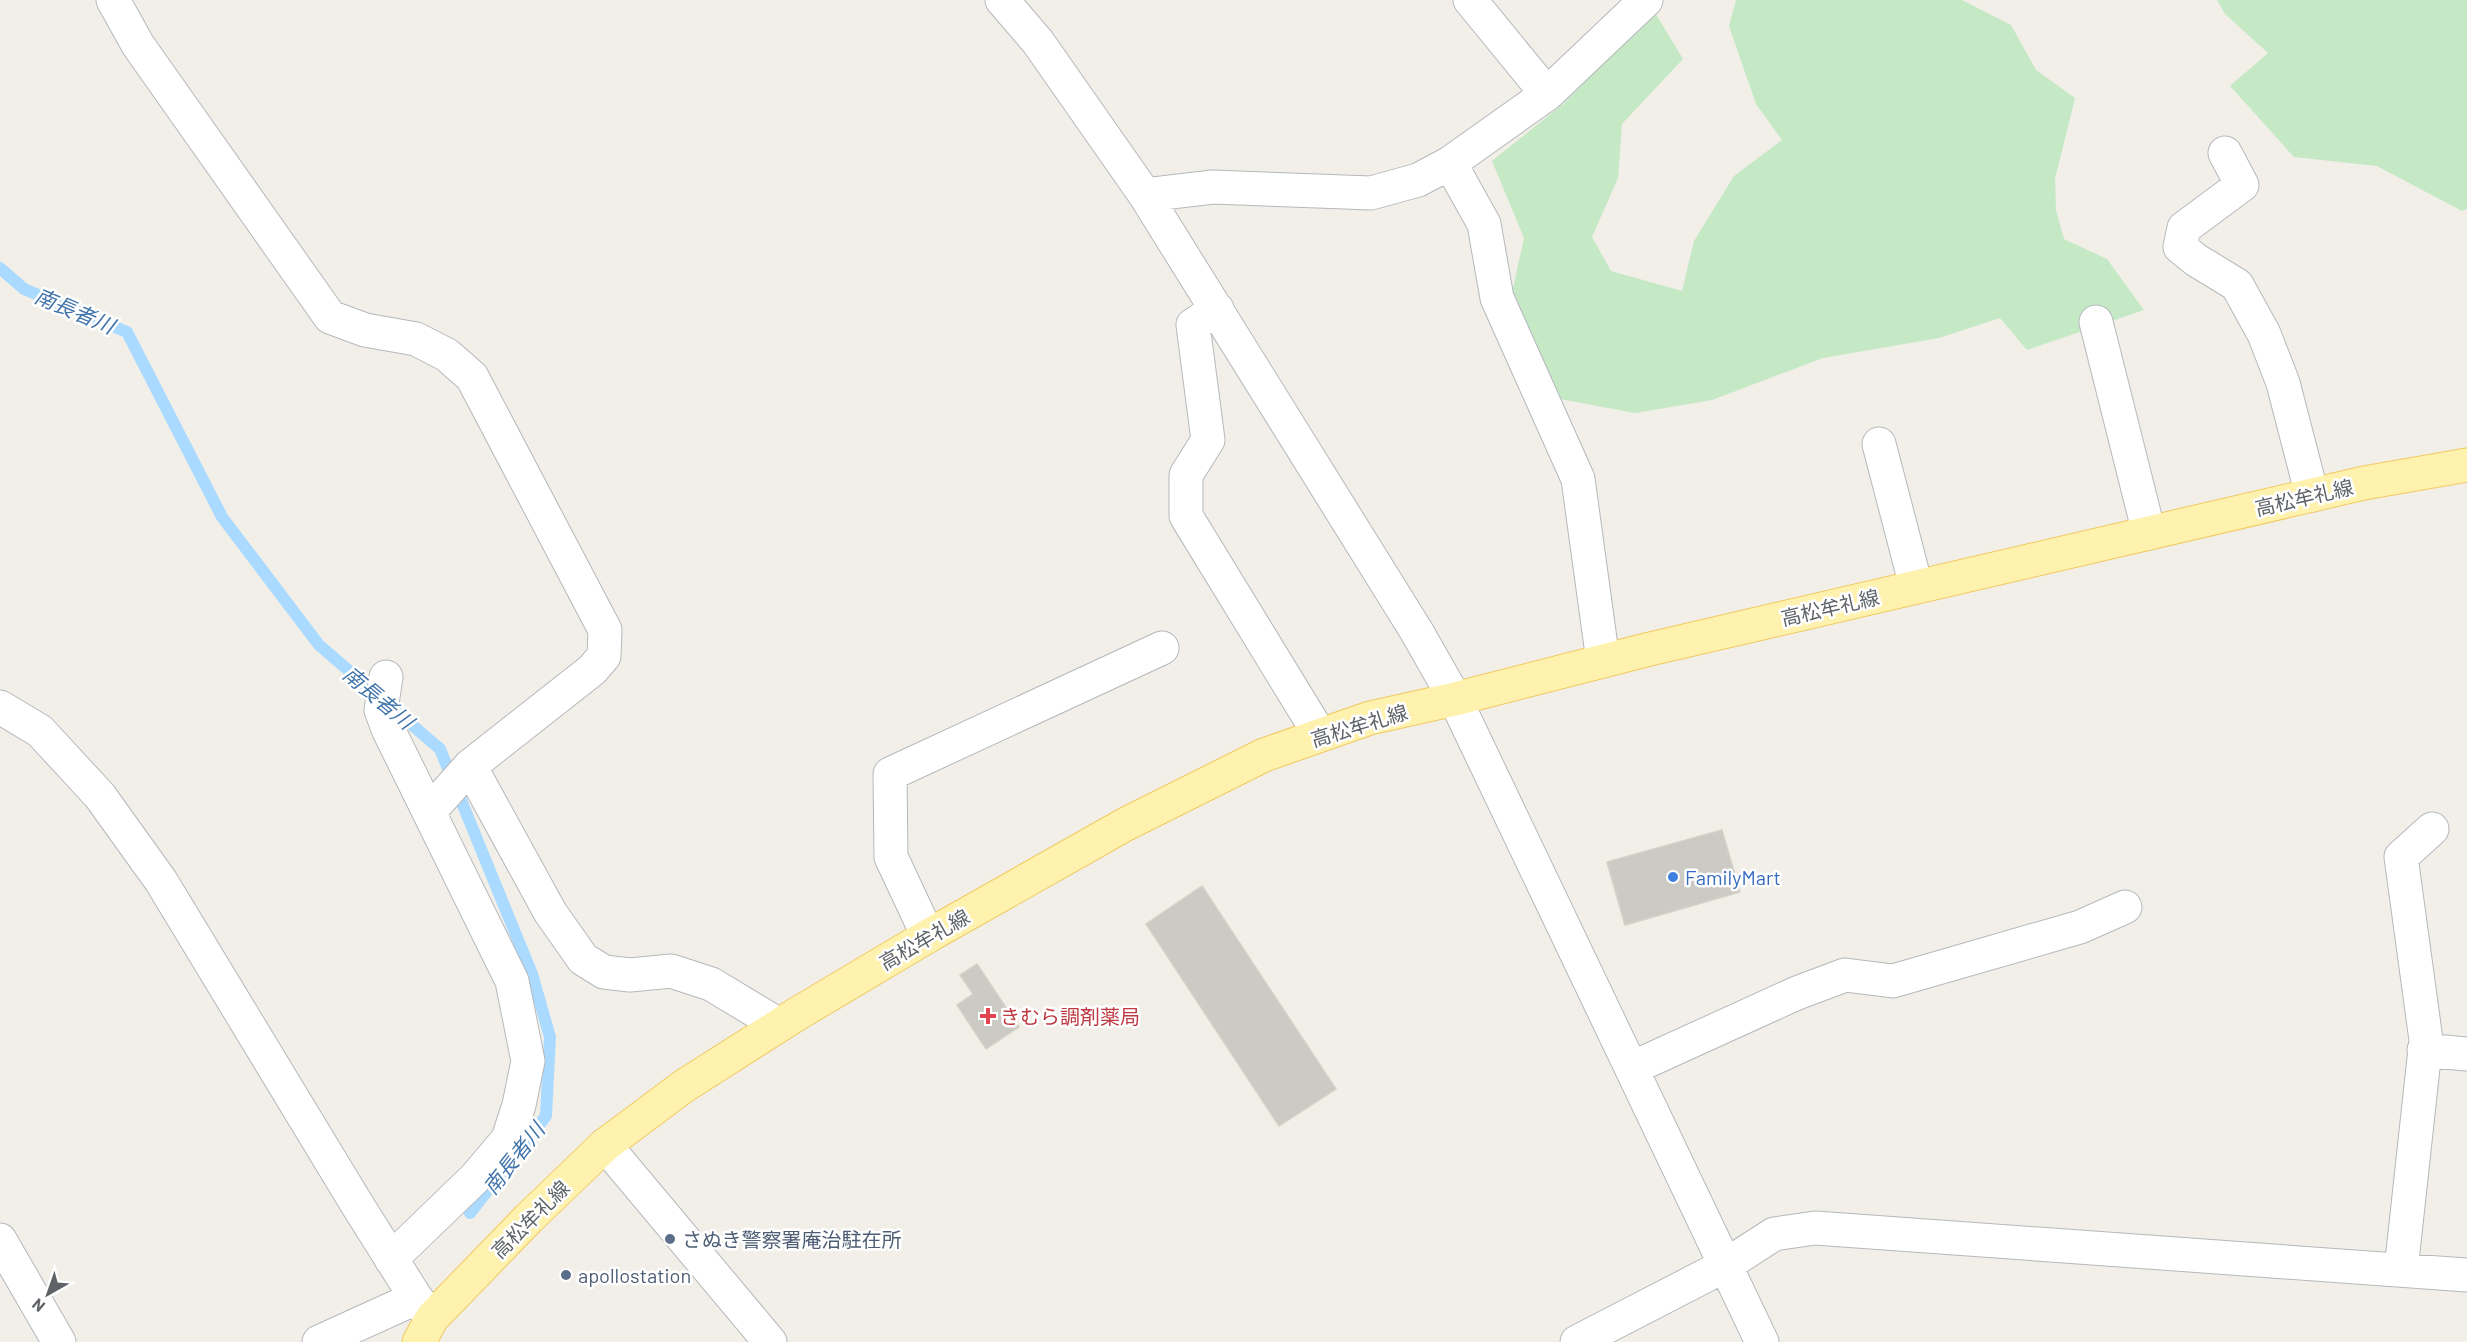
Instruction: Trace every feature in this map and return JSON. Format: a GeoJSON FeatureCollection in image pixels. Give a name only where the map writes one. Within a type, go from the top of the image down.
{"type":"FeatureCollection","features":[{"type":"Feature","properties":{"kind":"main road","name":"高松牟礼線"},"geometry":{"type":"LineString","coordinates":[[422,1319],[605,1145],[684,1086],[779,1025],[928,936],[1126,824],[1264,755],[1370,718],[1603,661],[2364,483],[2467,465]]}},
{"type":"Feature","properties":{"kind":"street"},"geometry":{"type":"LineString","coordinates":[[114,0],[138,45],[330,316],[365,330],[416,339],[447,355],[472,377],[605,630],[604,656],[592,670],[449,790]]}},
{"type":"Feature","properties":{"kind":"street"},"geometry":{"type":"LineString","coordinates":[[1002,0],[1038,42],[1145,195],[1418,632],[1455,699],[1762,1342]]}},
{"type":"Feature","properties":{"kind":"street"},"geometry":{"type":"LineString","coordinates":[[1470,0],[1547,94]]}},
{"type":"Feature","properties":{"kind":"street"},"geometry":{"type":"LineString","coordinates":[[1145,195],[1213,187],[1371,193],[1418,180],[1450,164],[1547,94],[1646,0]]}},
{"type":"Feature","properties":{"kind":"street"},"geometry":{"type":"LineString","coordinates":[[2225,153],[2242,185],[2184,228],[2180,247],[2196,260],[2237,285],[2264,334],[2283,383],[2312,495]]}},
{"type":"Feature","properties":{"kind":"street"},"geometry":{"type":"LineString","coordinates":[[1450,164],[1484,224],[1497,298],[1578,479],[1603,661]]}},
{"type":"Feature","properties":{"kind":"street"},"geometry":{"type":"LineString","coordinates":[[1217,309],[1192,325],[1208,440],[1186,475],[1186,516],[1320,735]]}},
{"type":"Feature","properties":{"kind":"street"},"geometry":{"type":"LineString","coordinates":[[2096,322],[2149,533]]}},
{"type":"Feature","properties":{"kind":"street"},"geometry":{"type":"LineString","coordinates":[[1879,444],[1916,586]]}},
{"type":"Feature","properties":{"kind":"street"},"geometry":{"type":"LineString","coordinates":[[928,936],[891,857],[890,774],[1162,648]]}},
{"type":"Feature","properties":{"kind":"street"},"geometry":{"type":"LineString","coordinates":[[386,677],[381,710],[388,729],[449,790],[550,912],[583,959],[604,972],[630,975],[671,971],[711,984],[779,1025]]}},
{"type":"Feature","properties":{"kind":"street"},"geometry":{"type":"LineString","coordinates":[[0,707],[40,731],[63,755],[100,796],[161,881],[391,1259],[422,1319],[319,1342]]}},
{"type":"Feature","properties":{"kind":"street"},"geometry":{"type":"LineString","coordinates":[[391,1259],[475,1178],[508,1139],[519,1105],[528,1061],[512,981],[449,790]]}},
{"type":"Feature","properties":{"kind":"street"},"geometry":{"type":"LineString","coordinates":[[2401,1270],[2426,1040],[2402,857],[2432,829]]}},
{"type":"Feature","properties":{"kind":"street"},"geometry":{"type":"LineString","coordinates":[[1632,1068],[1797,993],[1845,975],[1893,981],[2080,927],[2125,908]]}},
{"type":"Feature","properties":{"kind":"street"},"geometry":{"type":"LineString","coordinates":[[2424,1050],[2467,1054]]}},
{"type":"Feature","properties":{"kind":"street"},"geometry":{"type":"LineString","coordinates":[[605,1145],[770,1342]]}},
{"type":"Feature","properties":{"kind":"street"},"geometry":{"type":"LineString","coordinates":[[1577,1342],[1726,1264],[1774,1234],[1815,1228],[2467,1275]]}},
{"type":"Feature","properties":{"kind":"street"},"geometry":{"type":"LineString","coordinates":[[0,1240],[59,1342]]}},
{"type":"Feature","properties":{"kind":"green space"},"geometry":{"type":"Polygon","coordinates":[[[1736,0],[1962,0],[2011,25],[2036,70],[2075,98],[2055,179],[2056,210],[2064,239],[2107,259],[2144,310],[2027,350],[2000,318],[1939,338],[1823,358],[1712,400],[1635,413],[1560,399],[1511,297],[1524,238],[1492,161],[1563,104],[1654,11],[1683,59],[1622,124],[1618,178],[1592,237],[1611,271],[1682,291],[1694,241],[1734,176],[1782,140],[1756,104],[1729,26],[1736,0]]]}},
{"type":"Feature","properties":{"kind":"green space"},"geometry":{"type":"Polygon","coordinates":[[[2217,0],[2467,0],[2467,209],[2462,211],[2377,166],[2294,157],[2230,86],[2268,53],[2225,14],[2217,0]]]}},
{"type":"Feature","properties":{"kind":"building","name":"FamilyMart"},"geometry":{"type":"Polygon","coordinates":[[[1722,830],[1740,892],[1625,925],[1607,862],[1722,830]]]}},
{"type":"Feature","properties":{"kind":"building"},"geometry":{"type":"Polygon","coordinates":[[[1202,886],[1336,1089],[1279,1126],[1146,924],[1202,886]]]}},
{"type":"Feature","properties":{"kind":"building","name":"きむら調剤薬局"},"geometry":{"type":"Polygon","coordinates":[[[977,964],[1019,1027],[986,1049],[957,1005],[973,994],[960,975],[977,964]]]}},
{"type":"Feature","properties":{"kind":"waterway","name":"南長者川"},"geometry":{"type":"LineString","coordinates":[[0,268],[24,289],[127,332],[222,517],[319,645],[440,749],[532,974],[550,1037],[546,1116],[470,1213]]}},
{"type":"Feature","properties":{"kind":"place","name":"FamilyMart"},"geometry":{"type":"Point","coordinates":[1673,877]}},
{"type":"Feature","properties":{"kind":"place","name":"きむら調剤薬局"},"geometry":{"type":"Point","coordinates":[988,1016]}},
{"type":"Feature","properties":{"kind":"place","name":"さぬき警察署庵治駐在所"},"geometry":{"type":"Point","coordinates":[670,1239]}},
{"type":"Feature","properties":{"kind":"place","name":"apollostation"},"geometry":{"type":"Point","coordinates":[566,1275]}}]}
